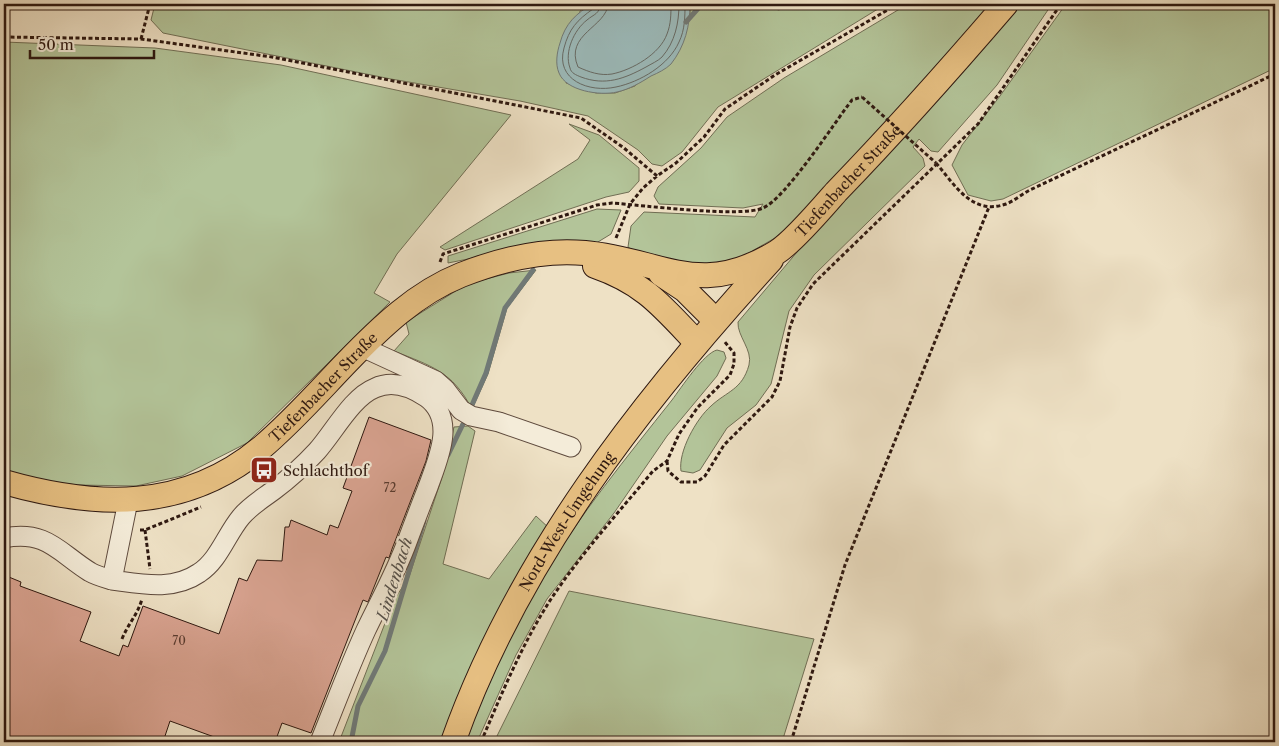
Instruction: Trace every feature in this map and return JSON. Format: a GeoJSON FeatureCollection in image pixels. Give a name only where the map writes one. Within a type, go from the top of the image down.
{"type":"FeatureCollection","features":[{"type":"Feature","properties":{"kind":"main road","name":"Tiefenbacher Straße"},"geometry":{"type":"LineString","coordinates":[[4,482],[68,497],[128,501],[188,489],[237,466],[287,425],[362,347],[425,293],[459,276],[517,259],[563,252],[608,256],[684,275],[712,277],[734,271],[778,251],[906,120],[1006,4]]}},
{"type":"Feature","properties":{"kind":"main road","name":"Nord-West-Umgehung"},"geometry":{"type":"LineString","coordinates":[[453,742],[495,640],[540,556],[585,489],[707,330],[778,251]]}},
{"type":"Feature","properties":{"kind":"main road","name":"Tiefenbacher Straße"},"geometry":{"type":"LineString","coordinates":[[517,259],[568,261],[595,266],[617,273],[707,330]]}},
{"type":"Feature","properties":{"kind":"main road","name":"Tiefenbacher Straße"},"geometry":{"type":"LineString","coordinates":[[646,266],[667,277],[685,290],[707,330]]}},
{"type":"Feature","properties":{"kind":"lane"},"geometry":{"type":"LineString","coordinates":[[362,347],[436,381],[445,388],[461,410],[470,416],[499,422],[571,447]]}},
{"type":"Feature","properties":{"kind":"lane"},"geometry":{"type":"LineString","coordinates":[[4,538],[24,535],[46,541],[61,548],[91,573],[112,580],[162,585],[187,581],[201,572],[217,555],[240,518],[251,506],[298,471],[335,430],[356,402],[368,391],[383,385],[398,385],[426,397],[436,407],[442,422],[440,452],[405,548],[365,633],[320,742]]}},
{"type":"Feature","properties":{"kind":"lane"},"geometry":{"type":"LineString","coordinates":[[112,580],[128,501]]}},
{"type":"Feature","properties":{"kind":"path"},"geometry":{"type":"LineString","coordinates":[[141,39],[150,4]]}},
{"type":"Feature","properties":{"kind":"path"},"geometry":{"type":"LineString","coordinates":[[608,256],[630,204],[656,176],[676,163],[704,137],[725,109],[775,75],[898,4]]}},
{"type":"Feature","properties":{"kind":"path"},"geometry":{"type":"LineString","coordinates":[[707,330],[728,344],[734,353],[734,364],[730,375],[698,407],[679,434],[667,461],[668,471],[681,482],[697,482],[705,476],[724,445],[772,397],[780,381],[790,327],[797,308],[813,284],[978,124],[1061,4]]}},
{"type":"Feature","properties":{"kind":"path"},"geometry":{"type":"LineString","coordinates":[[4,37],[141,39],[272,57],[581,118],[624,148],[656,176]]}},
{"type":"Feature","properties":{"kind":"path"},"geometry":{"type":"LineString","coordinates":[[432,266],[440,262],[443,254],[597,205],[630,204],[740,212],[764,208],[783,193],[852,100],[862,97],[936,163],[967,200],[989,207],[1006,204],[1030,190],[1275,74]]}},
{"type":"Feature","properties":{"kind":"path"},"geometry":{"type":"LineString","coordinates":[[791,742],[845,565],[989,207]]}},
{"type":"Feature","properties":{"kind":"path"},"geometry":{"type":"LineString","coordinates":[[481,742],[514,665],[550,600],[573,567],[652,471],[667,461]]}},
{"type":"Feature","properties":{"kind":"path"},"geometry":{"type":"LineString","coordinates":[[257,478],[278,462]]}},
{"type":"Feature","properties":{"kind":"path"},"geometry":{"type":"LineString","coordinates":[[123,527],[145,530],[205,505]]}},
{"type":"Feature","properties":{"kind":"path"},"geometry":{"type":"LineString","coordinates":[[145,530],[149,548]]}},
{"type":"Feature","properties":{"kind":"green space"},"geometry":{"type":"Polygon","coordinates":[[[155,4],[593,4],[580,11],[566,83],[596,93],[615,93],[635,86],[690,19],[690,4],[770,4],[778,10],[808,4],[886,4],[718,107],[682,152],[662,166],[652,164],[638,150],[588,116],[520,101],[391,79],[163,33],[151,20],[155,4]]]}},
{"type":"Feature","properties":{"kind":"green space"},"geometry":{"type":"Polygon","coordinates":[[[908,4],[990,4],[966,35],[796,222],[775,238],[733,262],[702,270],[641,256],[628,247],[631,226],[644,212],[755,217],[763,204],[743,208],[659,204],[654,196],[658,187],[701,148],[727,117],[784,78],[908,4]]]}},
{"type":"Feature","properties":{"kind":"green space"},"geometry":{"type":"Polygon","coordinates":[[[1019,4],[1052,4],[997,85],[938,152],[931,151],[919,139],[913,147],[923,158],[925,166],[814,275],[789,311],[771,384],[756,405],[727,428],[700,470],[693,473],[681,471],[682,455],[694,427],[711,406],[738,385],[746,373],[750,359],[738,327],[738,322],[825,219],[1003,25],[1019,4]]]}},
{"type":"Feature","properties":{"kind":"green space"},"geometry":{"type":"Polygon","coordinates":[[[1066,4],[1275,4],[1275,68],[1003,199],[991,201],[968,195],[952,165],[962,145],[1066,4]]]}},
{"type":"Feature","properties":{"kind":"green space"},"geometry":{"type":"Polygon","coordinates":[[[4,42],[155,48],[281,65],[511,115],[397,254],[374,293],[390,302],[247,443],[182,476],[136,486],[78,485],[40,481],[4,469],[4,42]]]}},
{"type":"Feature","properties":{"kind":"green space"},"geometry":{"type":"Polygon","coordinates":[[[569,124],[599,135],[639,168],[639,181],[629,192],[606,197],[445,250],[440,247],[578,159],[590,140],[569,124]]]}},
{"type":"Feature","properties":{"kind":"green space"},"geometry":{"type":"Polygon","coordinates":[[[597,209],[621,210],[611,234],[593,245],[488,255],[448,263],[448,256],[597,209]]]}},
{"type":"Feature","properties":{"kind":"green space"},"geometry":{"type":"Polygon","coordinates":[[[536,270],[507,308],[488,374],[472,409],[457,386],[439,371],[394,351],[409,334],[406,322],[467,284],[509,273],[536,270]]]}},
{"type":"Feature","properties":{"kind":"green space"},"geometry":{"type":"Polygon","coordinates":[[[717,350],[724,352],[726,358],[717,376],[667,436],[614,513],[547,599],[516,655],[477,742],[463,742],[510,638],[556,555],[604,487],[693,372],[706,357],[717,350]]]}},
{"type":"Feature","properties":{"kind":"green space"},"geometry":{"type":"Polygon","coordinates":[[[468,426],[475,431],[443,564],[489,579],[536,516],[550,529],[444,742],[339,742],[394,600],[409,577],[443,474],[454,427],[468,426]]]}},
{"type":"Feature","properties":{"kind":"green space"},"geometry":{"type":"Polygon","coordinates":[[[569,591],[814,639],[782,742],[494,742],[569,591]]]}},
{"type":"Feature","properties":{"kind":"water"},"geometry":{"type":"Polygon","coordinates":[[[593,4],[690,4],[686,36],[676,57],[662,71],[635,86],[617,92],[584,91],[569,84],[559,73],[557,66],[562,36],[572,20],[581,11],[593,4]]]}},
{"type":"Feature","properties":{"kind":"building"},"geometry":{"type":"Polygon","coordinates":[[[369,417],[431,440],[426,461],[389,558],[386,557],[368,602],[363,600],[311,733],[282,723],[275,742],[215,742],[217,738],[170,721],[163,742],[4,742],[4,575],[21,582],[20,586],[91,612],[80,641],[119,656],[123,645],[128,647],[143,606],[219,634],[239,578],[247,581],[257,560],[282,561],[285,527],[289,527],[291,520],[327,535],[330,525],[338,528],[352,491],[343,488],[369,417]]]}},
{"type":"Feature","properties":{"kind":"waterway","name":"Lindenbach"},"geometry":{"type":"LineString","coordinates":[[686,22],[702,4]]}},
{"type":"Feature","properties":{"kind":"waterway","name":"Lindenbach"},"geometry":{"type":"LineString","coordinates":[[472,405],[486,373],[505,308],[533,270]]}},
{"type":"Feature","properties":{"kind":"waterway","name":"Lindenbach"},"geometry":{"type":"LineString","coordinates":[[448,455],[463,424]]}},
{"type":"Feature","properties":{"kind":"waterway","name":"Lindenbach"},"geometry":{"type":"LineString","coordinates":[[351,742],[358,706],[385,651],[424,521]]}},
{"type":"Feature","properties":{"kind":"place","name":"Schlachthof"},"geometry":{"type":"Point","coordinates":[264,470]}}]}
